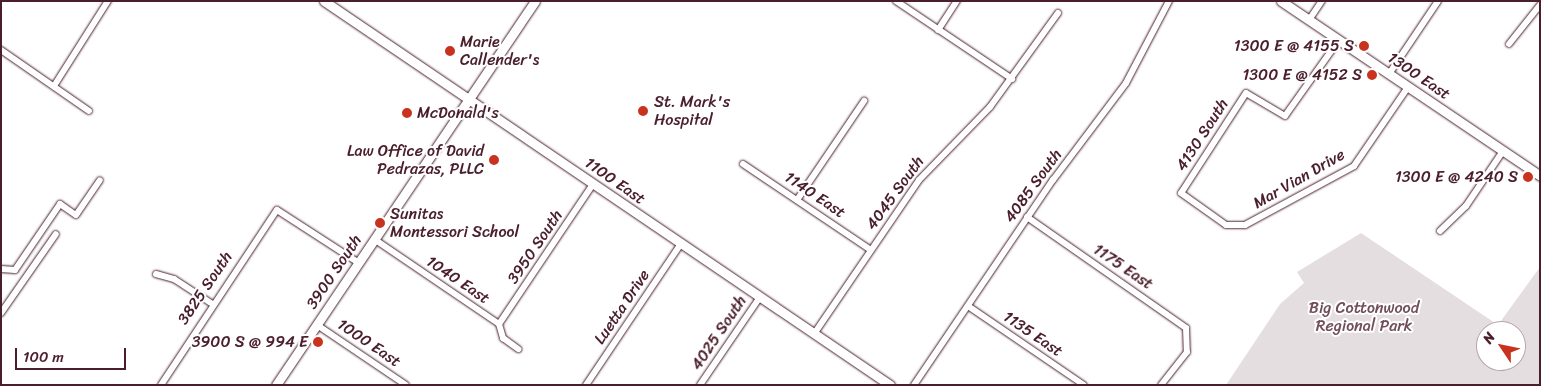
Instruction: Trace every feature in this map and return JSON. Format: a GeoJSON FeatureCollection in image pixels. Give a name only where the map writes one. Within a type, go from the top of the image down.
{"type":"FeatureCollection","features":[{"type":"Feature","properties":{"kind":"main road","name":"1100 East"},"geometry":{"type":"LineString","coordinates":[[324,1],[470,98],[680,245],[890,385]]}},
{"type":"Feature","properties":{"kind":"main road","name":"3900 South"},"geometry":{"type":"LineString","coordinates":[[276,385],[535,1]]}},
{"type":"Feature","properties":{"kind":"main road","name":"1300 East"},"geometry":{"type":"LineString","coordinates":[[1281,1],[1540,176]]}},
{"type":"Feature","properties":{"kind":"street"},"geometry":{"type":"LineString","coordinates":[[54,86],[108,1]]}},
{"type":"Feature","properties":{"kind":"street"},"geometry":{"type":"LineString","coordinates":[[896,1],[1012,79]]}},
{"type":"Feature","properties":{"kind":"street"},"geometry":{"type":"LineString","coordinates":[[938,30],[957,1]]}},
{"type":"Feature","properties":{"kind":"street","name":"4085 South"},"geometry":{"type":"LineString","coordinates":[[914,385],[1027,217],[1126,83],[1169,1]]}},
{"type":"Feature","properties":{"kind":"street"},"geometry":{"type":"LineString","coordinates":[[1309,20],[1322,1]]}},
{"type":"Feature","properties":{"kind":"street"},"geometry":{"type":"LineString","coordinates":[[1389,74],[1438,1]]}},
{"type":"Feature","properties":{"kind":"street"},"geometry":{"type":"LineString","coordinates":[[1509,44],[1539,8]]}},
{"type":"Feature","properties":{"kind":"street","name":"4045 South"},"geometry":{"type":"LineString","coordinates":[[814,334],[932,164],[1012,79],[1058,13]]}},
{"type":"Feature","properties":{"kind":"street","name":"4130 South"},"geometry":{"type":"LineString","coordinates":[[1181,193],[1246,92],[1285,116],[1339,40]]}},
{"type":"Feature","properties":{"kind":"street"},"geometry":{"type":"LineString","coordinates":[[1,50],[89,111]]}},
{"type":"Feature","properties":{"kind":"street","name":"Mar Vian Drive"},"geometry":{"type":"LineString","coordinates":[[1181,193],[1226,225],[1245,225],[1354,166],[1408,87]]}},
{"type":"Feature","properties":{"kind":"street"},"geometry":{"type":"LineString","coordinates":[[797,200],[864,101]]}},
{"type":"Feature","properties":{"kind":"street"},"geometry":{"type":"LineString","coordinates":[[1440,231],[1463,210],[1503,151]]}},
{"type":"Feature","properties":{"kind":"street","name":"1140 East"},"geometry":{"type":"LineString","coordinates":[[744,164],[871,250]]}},
{"type":"Feature","properties":{"kind":"street"},"geometry":{"type":"LineString","coordinates":[[1,269],[15,270],[60,204],[76,215],[100,180]]}},
{"type":"Feature","properties":{"kind":"street","name":"3950 South"},"geometry":{"type":"LineString","coordinates":[[499,324],[593,184]]}},
{"type":"Feature","properties":{"kind":"street","name":"3825 South"},"geometry":{"type":"LineString","coordinates":[[161,385],[211,303],[277,210],[358,262]]}},
{"type":"Feature","properties":{"kind":"street","name":"1175 East"},"geometry":{"type":"LineString","coordinates":[[1027,217],[1181,322],[1190,337],[1189,348],[1161,385]]}},
{"type":"Feature","properties":{"kind":"street"},"geometry":{"type":"LineString","coordinates":[[1,314],[56,234]]}},
{"type":"Feature","properties":{"kind":"street","name":"1040 East"},"geometry":{"type":"LineString","coordinates":[[374,239],[499,324],[503,338],[518,349]]}},
{"type":"Feature","properties":{"kind":"street","name":"Luetta Drive"},"geometry":{"type":"LineString","coordinates":[[586,385],[680,245]]}},
{"type":"Feature","properties":{"kind":"street"},"geometry":{"type":"LineString","coordinates":[[156,274],[174,279],[211,303]]}},
{"type":"Feature","properties":{"kind":"street","name":"4025 South"},"geometry":{"type":"LineString","coordinates":[[700,385],[760,297]]}},
{"type":"Feature","properties":{"kind":"street","name":"1135 East"},"geometry":{"type":"LineString","coordinates":[[968,306],[1084,385]]}},
{"type":"Feature","properties":{"kind":"street","name":"1000 East"},"geometry":{"type":"LineString","coordinates":[[317,325],[406,385]]}},
{"type":"Feature","properties":{"kind":"green space","name":"Big Cottonwood Regional Park"},"geometry":{"type":"Polygon","coordinates":[[[1361,233],[1492,321],[1476,321],[1476,371],[1526,371],[1526,321],[1501,321],[1540,267],[1540,385],[1226,385],[1280,304],[1304,283],[1297,272],[1361,233]]]}},
{"type":"Feature","properties":{"kind":"place","name":"1300 E @ 4155 S"},"geometry":{"type":"Point","coordinates":[1364,46]}},
{"type":"Feature","properties":{"kind":"place","name":"Marie Callender's"},"geometry":{"type":"Point","coordinates":[450,51]}},
{"type":"Feature","properties":{"kind":"place","name":"1300 E @ 4152 S"},"geometry":{"type":"Point","coordinates":[1372,75]}},
{"type":"Feature","properties":{"kind":"place","name":"St. Mark's Hospital"},"geometry":{"type":"Point","coordinates":[643,111]}},
{"type":"Feature","properties":{"kind":"place","name":"McDonald's"},"geometry":{"type":"Point","coordinates":[407,113]}},
{"type":"Feature","properties":{"kind":"place","name":"Law Office of David Pedrazas, PLLC"},"geometry":{"type":"Point","coordinates":[494,160]}},
{"type":"Feature","properties":{"kind":"place","name":"1300 E @ 4240 S"},"geometry":{"type":"Point","coordinates":[1528,177]}},
{"type":"Feature","properties":{"kind":"place","name":"Sunitas Montessori School"},"geometry":{"type":"Point","coordinates":[380,223]}},
{"type":"Feature","properties":{"kind":"place","name":"3900 S @ 994 E"},"geometry":{"type":"Point","coordinates":[318,342]}}]}
